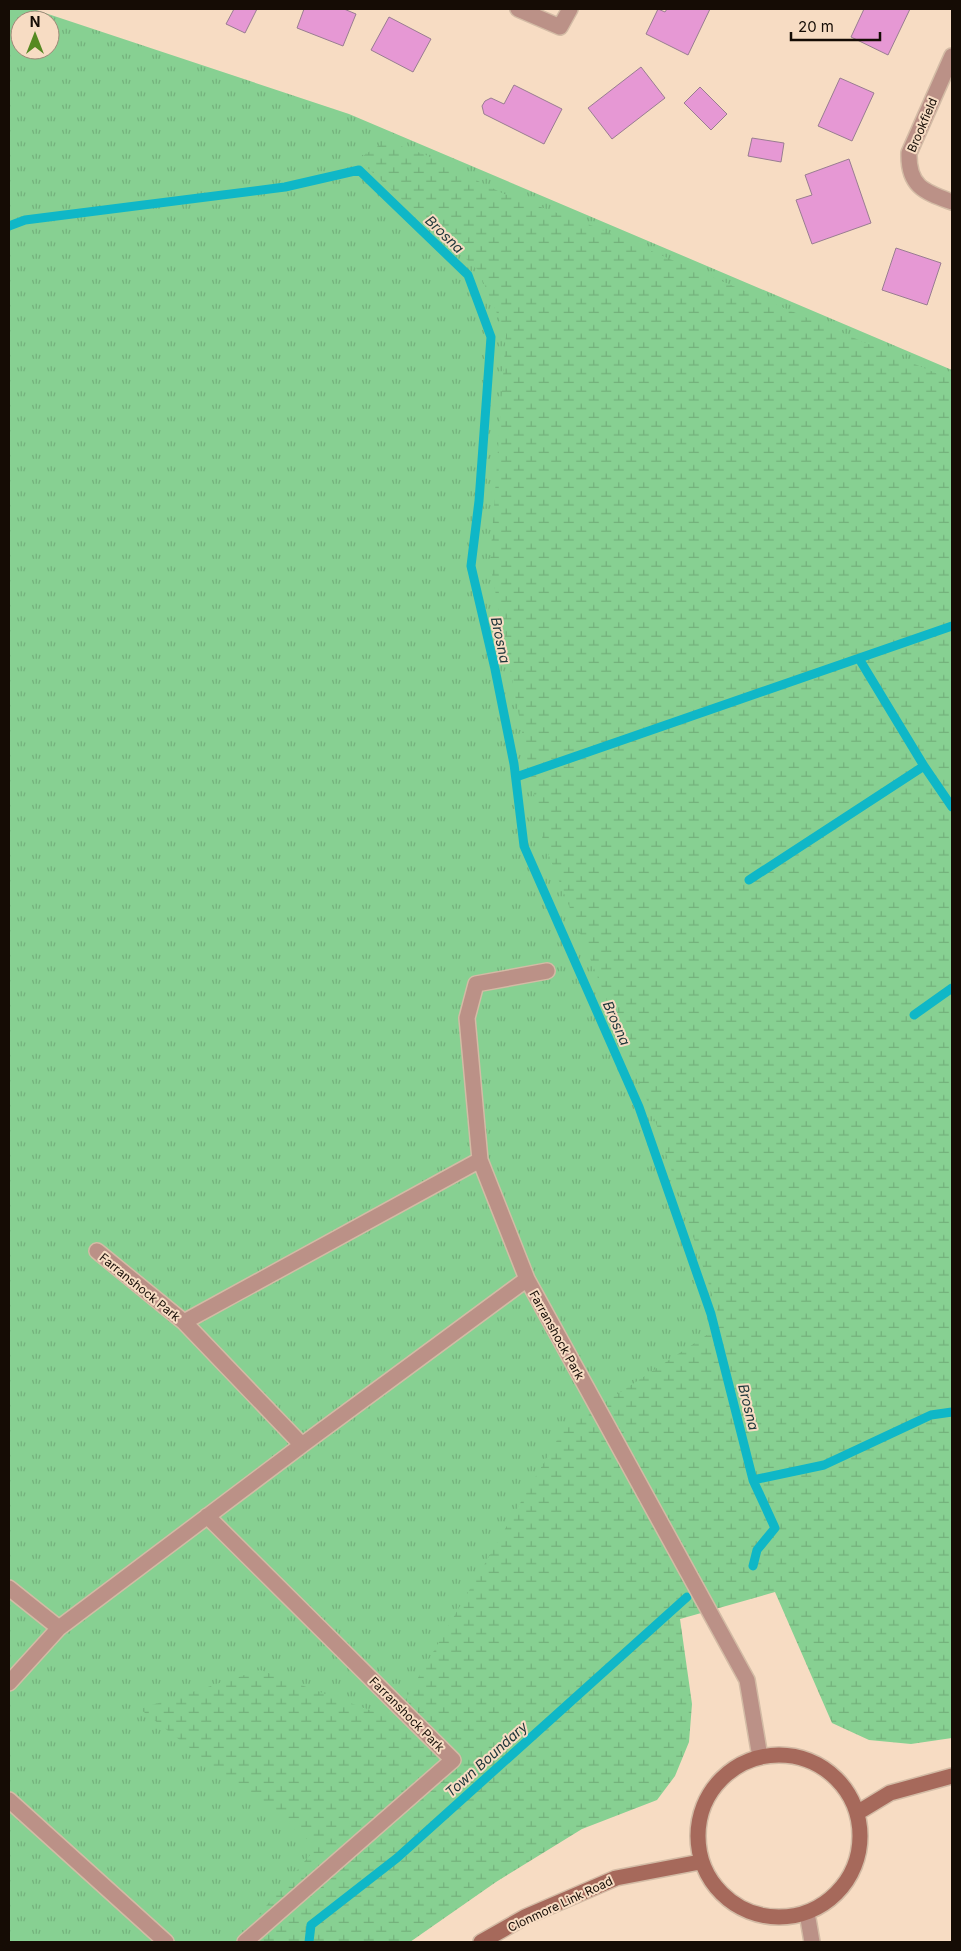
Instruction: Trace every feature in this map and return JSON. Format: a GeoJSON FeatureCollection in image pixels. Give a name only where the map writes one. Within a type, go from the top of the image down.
{"type":"FeatureCollection","features":[{"type":"Feature","properties":{"kind":"main road"},"geometry":{"type":"LineString","coordinates":[[784,1754],[808,1760],[830,1773],[847,1791],[857,1813],[860,1837],[857,1862],[846,1884],[828,1902],[807,1913],[781,1918],[755,1915],[731,1904],[712,1885],[700,1862],[697,1835],[701,1809],[710,1793],[715,1785],[735,1767],[760,1757],[784,1754]]}},
{"type":"Feature","properties":{"kind":"main road"},"geometry":{"type":"LineString","coordinates":[[857,1813],[890,1793],[952,1776]]}},
{"type":"Feature","properties":{"kind":"main road","name":"Clonmore Link Road"},"geometry":{"type":"LineString","coordinates":[[481,1942],[525,1917],[616,1878],[700,1862]]}},
{"type":"Feature","properties":{"kind":"street"},"geometry":{"type":"LineString","coordinates":[[518,9],[560,27],[570,9]]}},
{"type":"Feature","properties":{"kind":"street","name":"Brookfield"},"geometry":{"type":"LineString","coordinates":[[952,56],[908,153],[908,164],[916,183],[924,191],[952,202]]}},
{"type":"Feature","properties":{"kind":"street","name":"Farranshock Park"},"geometry":{"type":"LineString","coordinates":[[546,971],[476,984],[467,1018],[480,1160],[526,1279],[747,1680],[760,1757]]}},
{"type":"Feature","properties":{"kind":"street","name":"Farranshock Park"},"geometry":{"type":"LineString","coordinates":[[184,1322],[480,1160]]}},
{"type":"Feature","properties":{"kind":"street","name":"Farranshock Park"},"geometry":{"type":"LineString","coordinates":[[97,1252],[184,1322],[302,1445]]}},
{"type":"Feature","properties":{"kind":"street","name":"Farranshock Park"},"geometry":{"type":"LineString","coordinates":[[9,1683],[59,1628],[526,1279]]}},
{"type":"Feature","properties":{"kind":"street","name":"Farranshock Park"},"geometry":{"type":"LineString","coordinates":[[207,1516],[453,1760],[245,1942]]}},
{"type":"Feature","properties":{"kind":"street"},"geometry":{"type":"LineString","coordinates":[[9,1588],[59,1628]]}},
{"type":"Feature","properties":{"kind":"street"},"geometry":{"type":"LineString","coordinates":[[9,1800],[166,1942]]}},
{"type":"Feature","properties":{"kind":"street"},"geometry":{"type":"LineString","coordinates":[[807,1913],[812,1942]]}},
{"type":"Feature","properties":{"kind":"green space"},"geometry":{"type":"Polygon","coordinates":[[[9,9],[36,10],[10,10],[10,60],[60,60],[60,18],[349,114],[952,370],[952,1410],[687,1597],[309,1942],[9,1942],[9,9]]]}},
{"type":"Feature","properties":{"kind":"green space"},"geometry":{"type":"Polygon","coordinates":[[[386,141],[426,155],[502,193],[593,226],[952,380],[952,1738],[911,1744],[869,1740],[832,1723],[775,1592],[680,1619],[692,1704],[689,1742],[675,1776],[657,1800],[582,1829],[496,1882],[410,1942],[235,1942],[317,1847],[140,1709],[260,1670],[394,1719],[563,1430],[722,1325],[656,1123],[543,841],[490,564],[506,334],[478,270],[358,159],[386,141]]]}},
{"type":"Feature","properties":{"kind":"building"},"geometry":{"type":"Polygon","coordinates":[[[234,9],[257,9],[245,33],[226,24],[234,9]]]}},
{"type":"Feature","properties":{"kind":"building"},"geometry":{"type":"Polygon","coordinates":[[[304,9],[344,9],[356,14],[343,46],[297,28],[304,9]]]}},
{"type":"Feature","properties":{"kind":"building"},"geometry":{"type":"Polygon","coordinates":[[[658,9],[665,12],[667,9],[710,9],[688,55],[646,34],[658,9]]]}},
{"type":"Feature","properties":{"kind":"building"},"geometry":{"type":"Polygon","coordinates":[[[864,9],[910,9],[888,55],[851,37],[864,9]]]}},
{"type":"Feature","properties":{"kind":"building"},"geometry":{"type":"Polygon","coordinates":[[[389,17],[431,39],[413,72],[371,50],[389,17]]]}},
{"type":"Feature","properties":{"kind":"building"},"geometry":{"type":"Polygon","coordinates":[[[641,67],[665,98],[612,139],[588,108],[641,67]]]}},
{"type":"Feature","properties":{"kind":"building"},"geometry":{"type":"Polygon","coordinates":[[[840,78],[874,93],[852,141],[818,126],[840,78]]]}},
{"type":"Feature","properties":{"kind":"building"},"geometry":{"type":"Polygon","coordinates":[[[514,85],[562,109],[544,144],[484,114],[482,106],[485,101],[491,98],[504,104],[514,85]]]}},
{"type":"Feature","properties":{"kind":"building"},"geometry":{"type":"Polygon","coordinates":[[[700,87],[727,114],[711,130],[684,103],[700,87]]]}},
{"type":"Feature","properties":{"kind":"building"},"geometry":{"type":"Polygon","coordinates":[[[752,138],[784,143],[781,162],[748,156],[752,138]]]}},
{"type":"Feature","properties":{"kind":"building"},"geometry":{"type":"Polygon","coordinates":[[[849,159],[871,223],[812,244],[796,200],[812,195],[805,175],[849,159]]]}},
{"type":"Feature","properties":{"kind":"building"},"geometry":{"type":"Polygon","coordinates":[[[896,248],[941,263],[927,305],[882,290],[896,248]]]}},
{"type":"Feature","properties":{"kind":"waterway","name":"Brosna"},"geometry":{"type":"LineString","coordinates":[[9,226],[25,220],[285,187],[359,170],[468,275],[491,337],[479,501],[471,566],[495,669],[514,764],[524,846],[639,1107],[711,1314],[753,1480],[775,1528],[757,1550],[753,1566]]}},
{"type":"Feature","properties":{"kind":"waterway"},"geometry":{"type":"LineString","coordinates":[[516,777],[952,626]]}},
{"type":"Feature","properties":{"kind":"waterway"},"geometry":{"type":"LineString","coordinates":[[861,662],[924,766],[952,807]]}},
{"type":"Feature","properties":{"kind":"waterway"},"geometry":{"type":"LineString","coordinates":[[749,880],[924,766]]}},
{"type":"Feature","properties":{"kind":"waterway"},"geometry":{"type":"LineString","coordinates":[[914,1015],[952,988]]}},
{"type":"Feature","properties":{"kind":"waterway"},"geometry":{"type":"LineString","coordinates":[[753,1480],[824,1465],[931,1415],[952,1412]]}},
{"type":"Feature","properties":{"kind":"waterway","name":"Town Boundary"},"geometry":{"type":"LineString","coordinates":[[309,1942],[311,1925],[397,1858],[687,1597]]}}]}
